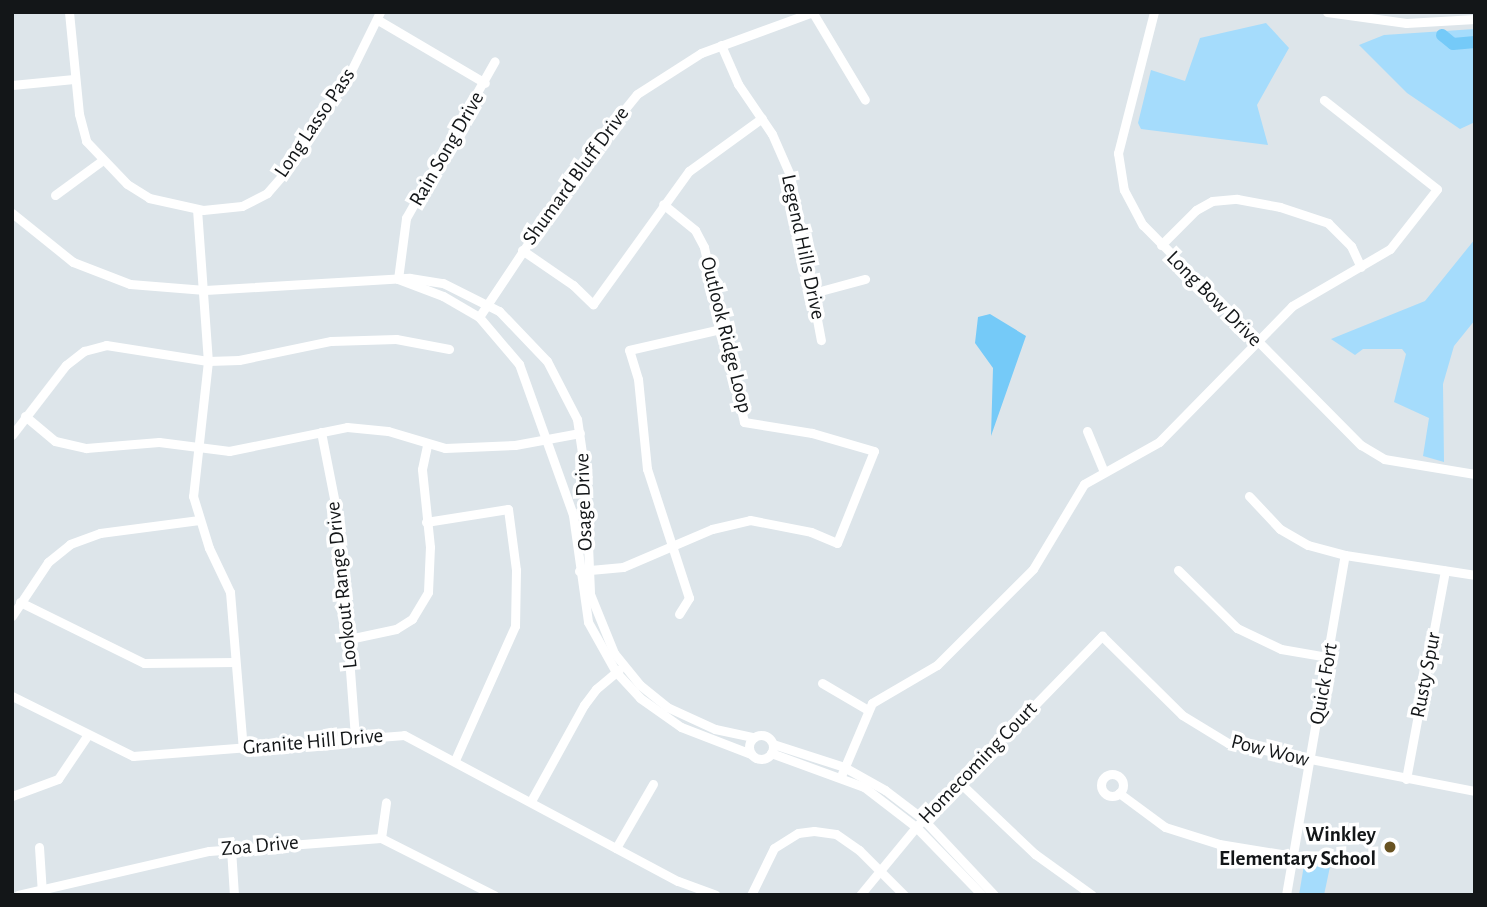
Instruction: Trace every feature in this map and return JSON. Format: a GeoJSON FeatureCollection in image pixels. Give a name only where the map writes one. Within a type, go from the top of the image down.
{"type":"FeatureCollection","features":[{"type":"Feature","properties":{"kind":"street","name":"Long Lasso Pass"},"geometry":{"type":"LineString","coordinates":[[69,12],[74,79],[86,141],[103,160],[149,198],[197,209],[242,206],[267,193],[294,162],[379,16]]}},
{"type":"Feature","properties":{"kind":"street","name":"Long Bow Drive"},"geometry":{"type":"LineString","coordinates":[[1154,12],[1118,153],[1131,205],[1161,245],[1361,445],[1384,459],[1475,474]]}},
{"type":"Feature","properties":{"kind":"street"},"geometry":{"type":"LineString","coordinates":[[1327,12],[1406,23],[1475,19]]}},
{"type":"Feature","properties":{"kind":"street"},"geometry":{"type":"LineString","coordinates":[[813,13],[865,100]]}},
{"type":"Feature","properties":{"kind":"street","name":"Shumard Bluff Drive"},"geometry":{"type":"LineString","coordinates":[[479,317],[522,250],[611,124],[637,94],[721,45],[813,13]]}},
{"type":"Feature","properties":{"kind":"street"},"geometry":{"type":"LineString","coordinates":[[379,16],[485,83]]}},
{"type":"Feature","properties":{"kind":"street","name":"Legend Hills Drive"},"geometry":{"type":"LineString","coordinates":[[721,45],[738,84],[762,118],[790,175],[821,340]]}},
{"type":"Feature","properties":{"kind":"street","name":"Rain Song Drive"},"geometry":{"type":"LineString","coordinates":[[398,279],[406,218],[485,83],[495,61]]}},
{"type":"Feature","properties":{"kind":"street"},"geometry":{"type":"LineString","coordinates":[[12,85],[74,79]]}},
{"type":"Feature","properties":{"kind":"street"},"geometry":{"type":"LineString","coordinates":[[843,771],[868,710],[892,689],[937,665],[968,636],[1044,556],[1077,492],[1104,472],[1159,442],[1292,306],[1361,267],[1398,241],[1437,189],[1324,100]]}},
{"type":"Feature","properties":{"kind":"street"},"geometry":{"type":"LineString","coordinates":[[522,250],[573,285],[593,304],[689,171],[762,118]]}},
{"type":"Feature","properties":{"kind":"street"},"geometry":{"type":"LineString","coordinates":[[55,195],[103,160]]}},
{"type":"Feature","properties":{"kind":"street"},"geometry":{"type":"LineString","coordinates":[[1161,245],[1196,210],[1212,201],[1237,199],[1305,213],[1328,223],[1351,246],[1361,267]]}},
{"type":"Feature","properties":{"kind":"street","name":"Outlook Ridge Loop"},"geometry":{"type":"LineString","coordinates":[[663,204],[695,230],[704,247],[744,422],[763,422],[874,451],[837,543],[811,532],[750,520],[712,529],[672,547]]}},
{"type":"Feature","properties":{"kind":"street"},"geometry":{"type":"LineString","coordinates":[[197,209],[205,290],[208,361],[193,496],[199,520],[230,592],[243,749]]}},
{"type":"Feature","properties":{"kind":"street","name":"Osage Drive"},"geometry":{"type":"LineString","coordinates":[[12,213],[52,250],[92,271],[130,284],[205,290],[398,279],[443,283],[488,303],[527,336],[547,361],[568,396],[580,433],[583,571],[587,622],[640,698],[671,721],[751,754]]}},
{"type":"Feature","properties":{"kind":"street","name":"Osage Drive"},"geometry":{"type":"LineString","coordinates":[[398,279],[443,296],[479,317],[519,364],[573,515],[583,571]]}},
{"type":"Feature","properties":{"kind":"street"},"geometry":{"type":"LineString","coordinates":[[813,293],[865,279]]}},
{"type":"Feature","properties":{"kind":"street"},"geometry":{"type":"LineString","coordinates":[[679,614],[689,597],[646,469],[638,379],[629,350],[724,328]]}},
{"type":"Feature","properties":{"kind":"street"},"geometry":{"type":"LineString","coordinates":[[12,435],[66,365],[84,351],[106,345],[208,361],[239,360],[331,341],[396,339],[449,349]]}},
{"type":"Feature","properties":{"kind":"street"},"geometry":{"type":"LineString","coordinates":[[25,416],[55,441],[86,448],[159,442],[229,451],[348,427],[388,431],[427,445],[474,447],[580,433]]}},
{"type":"Feature","properties":{"kind":"street"},"geometry":{"type":"LineString","coordinates":[[1087,431],[1104,472]]}},
{"type":"Feature","properties":{"kind":"street","name":"Lookout Range Drive"},"geometry":{"type":"LineString","coordinates":[[321,432],[339,524],[355,738]]}},
{"type":"Feature","properties":{"kind":"street"},"geometry":{"type":"LineString","coordinates":[[349,639],[396,629],[422,607],[429,569],[422,469],[427,445]]}},
{"type":"Feature","properties":{"kind":"street"},"geometry":{"type":"LineString","coordinates":[[1249,496],[1280,529],[1308,545],[1345,555],[1475,575]]}},
{"type":"Feature","properties":{"kind":"street"},"geometry":{"type":"LineString","coordinates":[[426,522],[508,509],[519,594],[515,626],[455,760]]}},
{"type":"Feature","properties":{"kind":"street"},"geometry":{"type":"LineString","coordinates":[[12,616],[53,557],[70,544],[100,533],[199,520]]}},
{"type":"Feature","properties":{"kind":"street"},"geometry":{"type":"LineString","coordinates":[[583,571],[623,567],[672,547]]}},
{"type":"Feature","properties":{"kind":"street","name":"Quick Fort"},"geometry":{"type":"LineString","coordinates":[[1286,895],[1345,555]]}},
{"type":"Feature","properties":{"kind":"street"},"geometry":{"type":"LineString","coordinates":[[1178,570],[1237,628],[1281,649],[1328,657]]}},
{"type":"Feature","properties":{"kind":"street","name":"Rusty Spur"},"geometry":{"type":"LineString","coordinates":[[1406,779],[1445,571]]}},
{"type":"Feature","properties":{"kind":"street"},"geometry":{"type":"LineString","coordinates":[[20,602],[144,663],[235,662]]}},
{"type":"Feature","properties":{"kind":"street","name":"Pow Wow"},"geometry":{"type":"LineString","coordinates":[[1102,636],[1204,731],[1251,750],[1475,791]]}},
{"type":"Feature","properties":{"kind":"street","name":"Homecoming Court"},"geometry":{"type":"LineString","coordinates":[[860,895],[879,866],[1102,636]]}},
{"type":"Feature","properties":{"kind":"street"},"geometry":{"type":"LineString","coordinates":[[531,801],[584,705],[620,669]]}},
{"type":"Feature","properties":{"kind":"street","name":"Osage Drive"},"geometry":{"type":"LineString","coordinates":[[620,669],[667,707],[715,729],[754,737],[765,736],[772,749]]}},
{"type":"Feature","properties":{"kind":"street"},"geometry":{"type":"LineString","coordinates":[[822,683],[868,710]]}},
{"type":"Feature","properties":{"kind":"street","name":"Granite Hill Drive"},"geometry":{"type":"LineString","coordinates":[[12,696],[87,736],[132,756],[404,735],[617,848],[716,895]]}},
{"type":"Feature","properties":{"kind":"street"},"geometry":{"type":"LineString","coordinates":[[12,796],[58,779],[87,736]]}},
{"type":"Feature","properties":{"kind":"street"},"geometry":{"type":"LineString","coordinates":[[754,737],[751,754],[761,759],[772,749],[843,771],[923,819],[994,895]]}},
{"type":"Feature","properties":{"kind":"street"},"geometry":{"type":"LineString","coordinates":[[843,771],[916,827],[982,895]]}},
{"type":"Feature","properties":{"kind":"street"},"geometry":{"type":"LineString","coordinates":[[959,782],[1035,854],[1092,895]]}},
{"type":"Feature","properties":{"kind":"street"},"geometry":{"type":"LineString","coordinates":[[617,848],[653,784]]}},
{"type":"Feature","properties":{"kind":"street"},"geometry":{"type":"LineString","coordinates":[[1119,793],[1176,831],[1219,844],[1293,856]]}},
{"type":"Feature","properties":{"kind":"street"},"geometry":{"type":"LineString","coordinates":[[386,802],[381,838],[494,895]]}},
{"type":"Feature","properties":{"kind":"street"},"geometry":{"type":"LineString","coordinates":[[751,895],[774,848],[798,833],[836,834],[879,866],[904,895]]}},
{"type":"Feature","properties":{"kind":"street","name":"Zoa Drive"},"geometry":{"type":"LineString","coordinates":[[18,895],[42,892],[231,849],[381,838]]}},
{"type":"Feature","properties":{"kind":"street"},"geometry":{"type":"LineString","coordinates":[[39,847],[42,892]]}},
{"type":"Feature","properties":{"kind":"street"},"geometry":{"type":"LineString","coordinates":[[231,849],[234,895]]}},
{"type":"Feature","properties":{"kind":"shaded area"},"geometry":{"type":"Polygon","coordinates":[[[1266,23],[1289,48],[1257,105],[1268,145],[1141,129],[1138,123],[1151,70],[1185,81],[1200,38],[1266,23]]]}},
{"type":"Feature","properties":{"kind":"shaded area"},"geometry":{"type":"Polygon","coordinates":[[[1475,29],[1475,122],[1460,129],[1407,93],[1359,45],[1384,35],[1475,29]]]}},
{"type":"Feature","properties":{"kind":"shaded area"},"geometry":{"type":"Polygon","coordinates":[[[1475,239],[1475,320],[1454,346],[1443,384],[1444,462],[1423,456],[1429,418],[1394,402],[1406,354],[1402,349],[1363,349],[1355,355],[1331,339],[1425,301],[1475,239]]]}},
{"type":"Feature","properties":{"kind":"shaded area"},"geometry":{"type":"Polygon","coordinates":[[[990,314],[1026,336],[991,436],[993,368],[975,343],[978,317],[990,314]]]}},
{"type":"Feature","properties":{"kind":"shaded area"},"geometry":{"type":"Polygon","coordinates":[[[1305,859],[1331,862],[1324,895],[1299,895],[1305,859]]]}},
{"type":"Feature","properties":{"kind":"waterway"},"geometry":{"type":"LineString","coordinates":[[1442,35],[1453,44],[1475,42]]}},
{"type":"Feature","properties":{"kind":"place","name":"Winkley Elementary School"},"geometry":{"type":"Point","coordinates":[1390,847]}}]}
